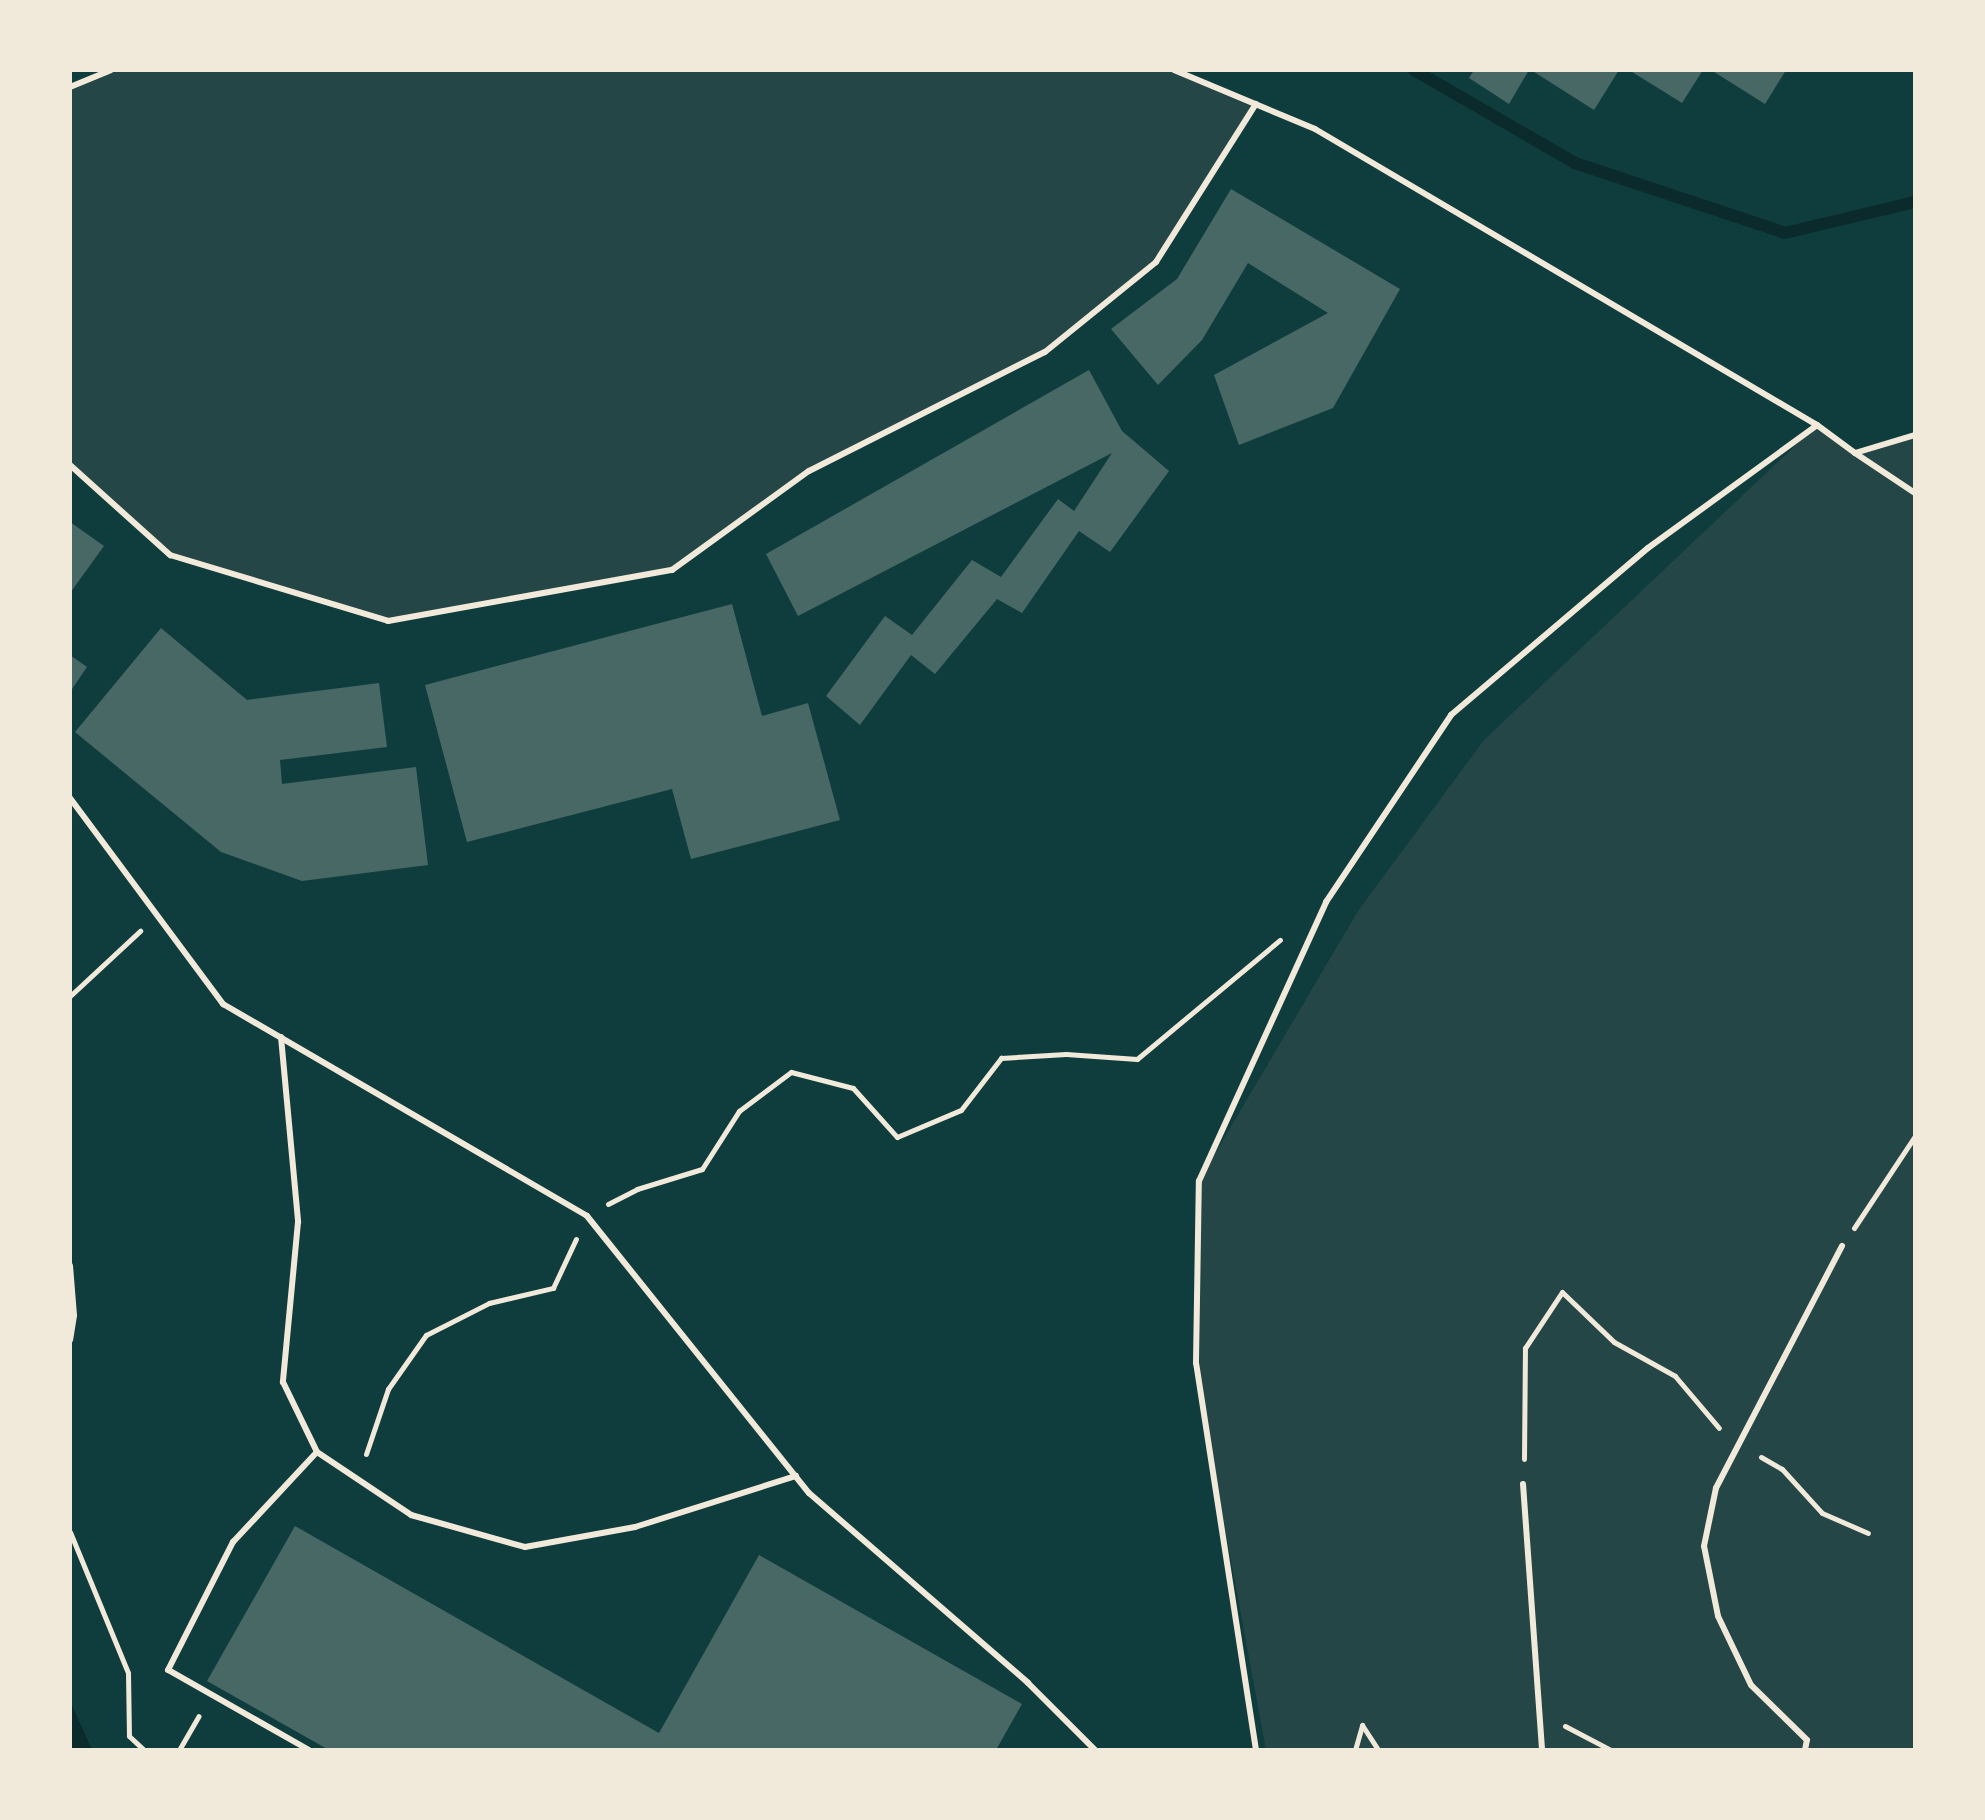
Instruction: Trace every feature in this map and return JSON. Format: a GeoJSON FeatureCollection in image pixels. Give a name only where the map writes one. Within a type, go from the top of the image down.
{"type":"FeatureCollection","features":[{"type":"Feature","properties":{"kind":"lane"},"geometry":{"type":"LineString","coordinates":[[70,87],[111,70]]}},
{"type":"Feature","properties":{"kind":"lane"},"geometry":{"type":"LineString","coordinates":[[1174,70],[1315,129],[1817,425],[1915,493]]}},
{"type":"Feature","properties":{"kind":"lane"},"geometry":{"type":"LineString","coordinates":[[70,465],[170,555],[388,621],[672,570],[809,471],[1045,352],[1156,262],[1256,104]]}},
{"type":"Feature","properties":{"kind":"lane"},"geometry":{"type":"LineString","coordinates":[[1256,1750],[1196,1363],[1199,1181],[1326,902],[1451,715],[1648,548],[1817,425]]}},
{"type":"Feature","properties":{"kind":"lane"},"geometry":{"type":"LineString","coordinates":[[1855,453],[1915,435]]}},
{"type":"Feature","properties":{"kind":"lane"},"geometry":{"type":"LineString","coordinates":[[70,798],[223,1004],[587,1216],[796,1476],[1095,1750]]}},
{"type":"Feature","properties":{"kind":"lane"},"geometry":{"type":"LineString","coordinates":[[281,1037],[298,1222],[283,1382],[317,1452],[411,1515],[525,1547],[635,1527],[796,1476]]}},
{"type":"Feature","properties":{"kind":"lane"},"geometry":{"type":"LineString","coordinates":[[1805,1750],[1807,1740],[1751,1685],[1718,1616],[1704,1546],[1716,1488],[1842,1246]]}},
{"type":"Feature","properties":{"kind":"lane"},"geometry":{"type":"LineString","coordinates":[[309,1750],[168,1670],[233,1542],[317,1452]]}},
{"type":"Feature","properties":{"kind":"lane"},"geometry":{"type":"LineString","coordinates":[[1523,1484],[1542,1715],[1542,1750]]}},
{"type":"Feature","properties":{"kind":"path"},"geometry":{"type":"LineString","coordinates":[[70,996],[133,933],[164,923]]}},
{"type":"Feature","properties":{"kind":"path"},"geometry":{"type":"LineString","coordinates":[[334,1463],[368,1454],[388,1389],[426,1335],[489,1303],[553,1288],[587,1216],[637,1189],[702,1169],[739,1111],[791,1072],[853,1088],[897,1137],[961,1110],[1001,1058],[1066,1054],[1137,1059],[1291,931]]}},
{"type":"Feature","properties":{"kind":"path"},"geometry":{"type":"LineString","coordinates":[[1842,1246],[1915,1136]]}},
{"type":"Feature","properties":{"kind":"path"},"geometry":{"type":"LineString","coordinates":[[70,1265],[70,1340]]}},
{"type":"Feature","properties":{"kind":"path"},"geometry":{"type":"LineString","coordinates":[[1523,1484],[1525,1348],[1562,1292],[1614,1342],[1675,1376],[1710,1421],[1737,1443],[1782,1469],[1822,1513],[1868,1533]]}},
{"type":"Feature","properties":{"kind":"path"},"geometry":{"type":"LineString","coordinates":[[70,1532],[128,1673],[129,1736],[144,1750]]}},
{"type":"Feature","properties":{"kind":"path"},"geometry":{"type":"LineString","coordinates":[[179,1750],[211,1694]]}},
{"type":"Feature","properties":{"kind":"path"},"geometry":{"type":"LineString","coordinates":[[1542,1715],[1611,1750]]}},
{"type":"Feature","properties":{"kind":"path"},"geometry":{"type":"LineString","coordinates":[[1355,1750],[1362,1725],[1378,1750]]}},
{"type":"Feature","properties":{"kind":"shaded area"},"geometry":{"type":"Polygon","coordinates":[[[111,70],[1174,70],[1256,104],[1156,262],[1045,352],[809,471],[672,570],[388,621],[170,555],[70,465],[70,87],[111,70]]]}},
{"type":"Feature","properties":{"kind":"shaded area"},"geometry":{"type":"Polygon","coordinates":[[[1817,425],[1855,453],[1915,435],[1915,1750],[1266,1750],[1200,1392],[1199,1181],[1358,911],[1484,740],[1817,425]]]}},
{"type":"Feature","properties":{"kind":"shaded area"},"geometry":{"type":"Polygon","coordinates":[[[70,1701],[92,1750],[70,1750],[70,1701]]]}},
{"type":"Feature","properties":{"kind":"building"},"geometry":{"type":"Polygon","coordinates":[[[1474,70],[1529,70],[1509,104],[1469,78],[1474,70]]]}},
{"type":"Feature","properties":{"kind":"building"},"geometry":{"type":"Polygon","coordinates":[[[1531,70],[1619,70],[1594,110],[1531,70]]]}},
{"type":"Feature","properties":{"kind":"building"},"geometry":{"type":"Polygon","coordinates":[[[1629,70],[1703,70],[1682,103],[1629,70]]]}},
{"type":"Feature","properties":{"kind":"building"},"geometry":{"type":"Polygon","coordinates":[[[1711,70],[1786,70],[1765,104],[1711,70]]]}},
{"type":"Feature","properties":{"kind":"building"},"geometry":{"type":"Polygon","coordinates":[[[1231,189],[1400,289],[1333,408],[1239,445],[1214,375],[1328,313],[1248,263],[1202,340],[1158,385],[1111,329],[1177,279],[1231,189]]]}},
{"type":"Feature","properties":{"kind":"building"},"geometry":{"type":"Polygon","coordinates":[[[1089,370],[1122,431],[1169,471],[1110,552],[1079,531],[1022,613],[997,599],[935,674],[911,655],[860,725],[826,696],[885,616],[912,635],[972,560],[1001,577],[1058,499],[1074,511],[1112,453],[798,616],[766,554],[1089,370]]]}},
{"type":"Feature","properties":{"kind":"building"},"geometry":{"type":"Polygon","coordinates":[[[70,522],[104,546],[70,593],[70,522]]]}},
{"type":"Feature","properties":{"kind":"building"},"geometry":{"type":"Polygon","coordinates":[[[732,604],[762,716],[808,703],[840,820],[691,859],[672,789],[467,842],[425,685],[732,604]]]}},
{"type":"Feature","properties":{"kind":"building"},"geometry":{"type":"Polygon","coordinates":[[[161,628],[247,700],[379,683],[387,747],[280,760],[282,784],[416,767],[428,865],[302,881],[221,852],[75,732],[161,628]]]}},
{"type":"Feature","properties":{"kind":"building"},"geometry":{"type":"Polygon","coordinates":[[[70,655],[87,667],[70,692],[70,655]]]}},
{"type":"Feature","properties":{"kind":"building"},"geometry":{"type":"Polygon","coordinates":[[[295,1526],[659,1733],[759,1555],[1022,1704],[996,1750],[329,1750],[207,1681],[295,1526]]]}},
{"type":"Feature","properties":{"kind":"waterway"},"geometry":{"type":"LineString","coordinates":[[1414,70],[1575,163],[1785,233],[1915,202]]}}]}
